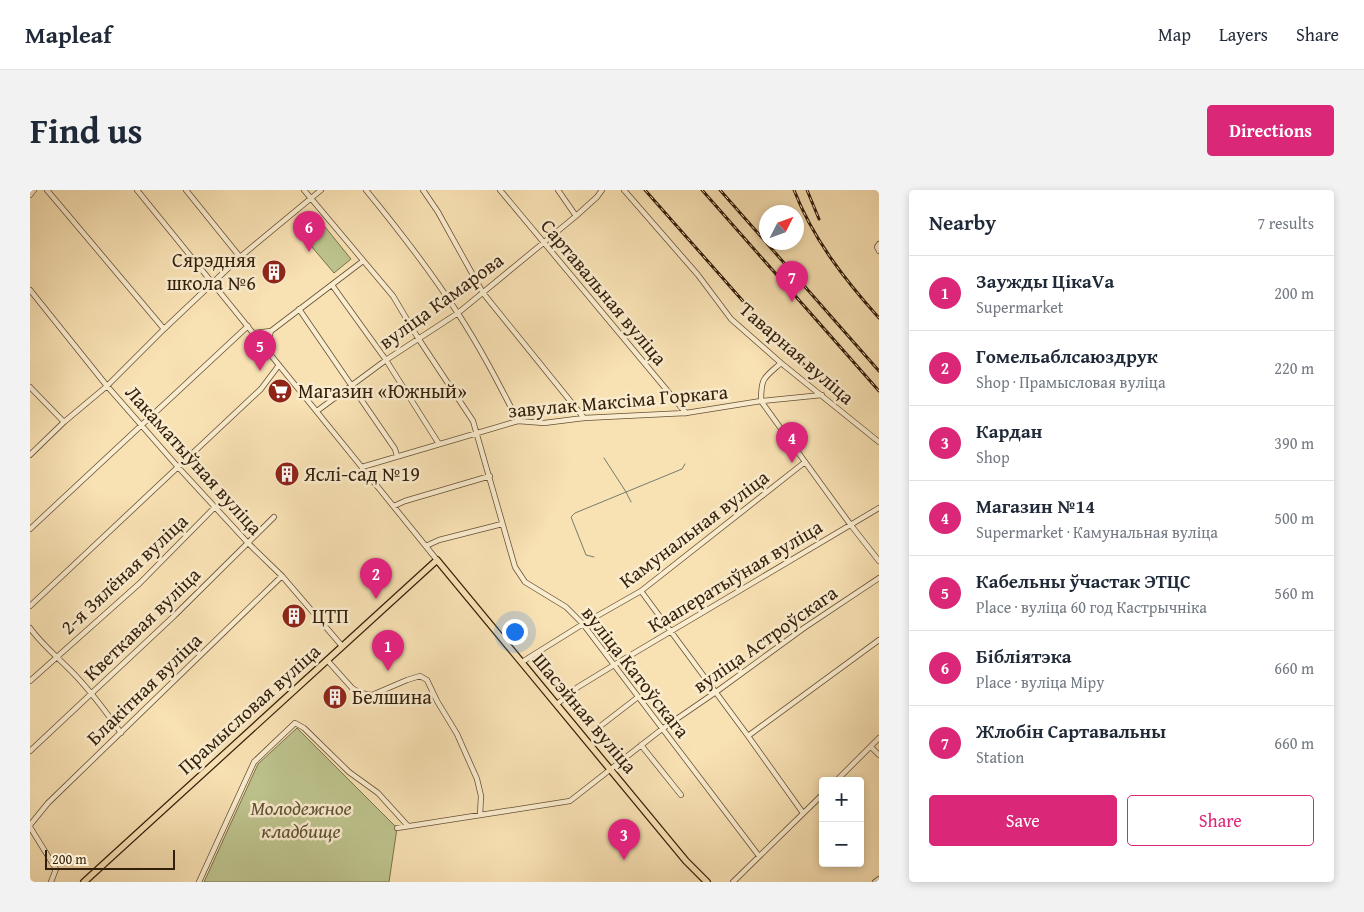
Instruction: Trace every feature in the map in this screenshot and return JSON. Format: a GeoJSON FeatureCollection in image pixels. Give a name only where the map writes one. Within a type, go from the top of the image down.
{"type":"FeatureCollection","features":[{"type":"Feature","properties":{"kind":"main road","name":"Прамысловая вуліца"},"geometry":{"type":"LineString","coordinates":[[84,882],[437,560]]}},
{"type":"Feature","properties":{"kind":"main road","name":"Шасэйная вуліца"},"geometry":{"type":"LineString","coordinates":[[437,560],[686,861],[706,882]]}},
{"type":"Feature","properties":{"kind":"street"},"geometry":{"type":"LineString","coordinates":[[30,195],[34,190]]}},
{"type":"Feature","properties":{"kind":"street"},"geometry":{"type":"LineString","coordinates":[[47,190],[164,329]]}},
{"type":"Feature","properties":{"kind":"street","name":"Шасэйная вуліца"},"geometry":{"type":"LineString","coordinates":[[137,190],[437,560]]}},
{"type":"Feature","properties":{"kind":"street"},"geometry":{"type":"LineString","coordinates":[[186,190],[240,257]]}},
{"type":"Feature","properties":{"kind":"street","name":"вуліца Катоўскага"},"geometry":{"type":"LineString","coordinates":[[304,190],[393,296],[418,338],[473,421],[515,567],[525,582],[566,607],[583,624],[759,856]]}},
{"type":"Feature","properties":{"kind":"street"},"geometry":{"type":"LineString","coordinates":[[30,454],[107,386],[240,257],[321,190]]}},
{"type":"Feature","properties":{"kind":"street"},"geometry":{"type":"LineString","coordinates":[[366,190],[425,264],[458,313],[518,421]]}},
{"type":"Feature","properties":{"kind":"street"},"geometry":{"type":"LineString","coordinates":[[423,190],[438,212],[483,293],[584,418]]}},
{"type":"Feature","properties":{"kind":"street","name":"Сартавальная вуліца"},"geometry":{"type":"LineString","coordinates":[[500,190],[686,413]]}},
{"type":"Feature","properties":{"kind":"street"},"geometry":{"type":"LineString","coordinates":[[558,190],[576,216]]}},
{"type":"Feature","properties":{"kind":"street","name":"вуліца Камарова"},"geometry":{"type":"LineString","coordinates":[[317,411],[386,360],[458,313],[576,216],[598,197],[602,190]]}},
{"type":"Feature","properties":{"kind":"street","name":"Таварная вуліца"},"geometry":{"type":"LineString","coordinates":[[624,190],[698,275],[731,319],[781,363],[879,442]]}},
{"type":"Feature","properties":{"kind":"street"},"geometry":{"type":"LineString","coordinates":[[879,244],[877,247],[879,251]]}},
{"type":"Feature","properties":{"kind":"street"},"geometry":{"type":"LineString","coordinates":[[254,333],[271,331],[363,261]]}},
{"type":"Feature","properties":{"kind":"street"},"geometry":{"type":"LineString","coordinates":[[332,285],[386,360],[438,444]]}},
{"type":"Feature","properties":{"kind":"street","name":"Лакаматыўная вуліца"},"geometry":{"type":"LineString","coordinates":[[30,290],[107,386],[178,467],[248,543],[282,576],[342,646]]}},
{"type":"Feature","properties":{"kind":"street"},"geometry":{"type":"LineString","coordinates":[[299,309],[395,449],[397,456]]}},
{"type":"Feature","properties":{"kind":"street"},"geometry":{"type":"LineString","coordinates":[[30,529],[248,326]]}},
{"type":"Feature","properties":{"kind":"street"},"geometry":{"type":"LineString","coordinates":[[266,349],[271,331]]}},
{"type":"Feature","properties":{"kind":"street"},"geometry":{"type":"LineString","coordinates":[[781,363],[761,383],[761,401],[879,561]]}},
{"type":"Feature","properties":{"kind":"street"},"geometry":{"type":"LineString","coordinates":[[30,606],[261,389],[279,365]]}},
{"type":"Feature","properties":{"kind":"street"},"geometry":{"type":"LineString","coordinates":[[30,387],[64,422]]}},
{"type":"Feature","properties":{"kind":"street","name":"завулак Максіма Горкага"},"geometry":{"type":"LineString","coordinates":[[362,467],[518,421],[544,423],[584,418],[686,413],[761,401],[822,395]]}},
{"type":"Feature","properties":{"kind":"street","name":"Камунальная вуліца"},"geometry":{"type":"LineString","coordinates":[[522,662],[641,591],[805,462]]}},
{"type":"Feature","properties":{"kind":"street"},"geometry":{"type":"LineString","coordinates":[[394,506],[404,501],[490,476]]}},
{"type":"Feature","properties":{"kind":"street","name":"2-я Зялёная вуліца"},"geometry":{"type":"LineString","coordinates":[[30,681],[140,583],[216,507]]}},
{"type":"Feature","properties":{"kind":"street","name":"Кааператыўная вуліца"},"geometry":{"type":"LineString","coordinates":[[557,704],[614,665],[879,508]]}},
{"type":"Feature","properties":{"kind":"street","name":"Кветкавая вуліца"},"geometry":{"type":"LineString","coordinates":[[30,751],[174,616],[274,517]]}},
{"type":"Feature","properties":{"kind":"street"},"geometry":{"type":"LineString","coordinates":[[426,546],[439,540],[502,524]]}},
{"type":"Feature","properties":{"kind":"street","name":"Блакітная вуліца"},"geometry":{"type":"LineString","coordinates":[[30,826],[48,803],[282,576]]}},
{"type":"Feature","properties":{"kind":"street","name":"вуліца Астроўскага"},"geometry":{"type":"LineString","coordinates":[[397,828],[570,801],[662,729],[804,628],[879,578]]}},
{"type":"Feature","properties":{"kind":"street"},"geometry":{"type":"LineString","coordinates":[[641,591],[803,813]]}},
{"type":"Feature","properties":{"kind":"street"},"geometry":{"type":"LineString","coordinates":[[30,628],[38,640],[91,693],[121,733]]}},
{"type":"Feature","properties":{"kind":"street"},"geometry":{"type":"LineString","coordinates":[[748,736],[879,640]]}},
{"type":"Feature","properties":{"kind":"street"},"geometry":{"type":"LineString","coordinates":[[327,660],[352,688],[360,693],[372,695],[420,676],[427,680],[457,734],[477,779],[481,796],[480,815]]}},
{"type":"Feature","properties":{"kind":"street"},"geometry":{"type":"LineString","coordinates":[[594,731],[638,697]]}},
{"type":"Feature","properties":{"kind":"street"},"geometry":{"type":"LineString","coordinates":[[199,882],[254,762],[295,723],[304,728],[349,772],[378,793],[408,826]]}},
{"type":"Feature","properties":{"kind":"street"},"geometry":{"type":"LineString","coordinates":[[840,777],[879,738]]}},
{"type":"Feature","properties":{"kind":"street"},"geometry":{"type":"LineString","coordinates":[[641,745],[681,795]]}},
{"type":"Feature","properties":{"kind":"street"},"geometry":{"type":"LineString","coordinates":[[871,747],[879,755]]}},
{"type":"Feature","properties":{"kind":"street"},"geometry":{"type":"LineString","coordinates":[[733,882],[819,798]]}},
{"type":"Feature","properties":{"kind":"street"},"geometry":{"type":"LineString","coordinates":[[30,826],[56,869],[51,882]]}},
{"type":"Feature","properties":{"kind":"green space"},"geometry":{"type":"Polygon","coordinates":[[[313,212],[351,259],[334,273],[295,227],[313,212]]]}},
{"type":"Feature","properties":{"kind":"green space","name":"Молодежное кладбище"},"geometry":{"type":"Polygon","coordinates":[[[297,728],[397,828],[389,882],[204,882],[258,764],[297,728]]]}},
{"type":"Feature","properties":{"kind":"waterway"},"geometry":{"type":"LineString","coordinates":[[604,458],[631,502]]}},
{"type":"Feature","properties":{"kind":"waterway"},"geometry":{"type":"LineString","coordinates":[[594,557],[586,555],[571,517],[575,513],[682,469],[685,464]]}},
{"type":"Feature","properties":{"kind":"railway"},"geometry":{"type":"LineString","coordinates":[[645,190],[757,317],[807,368]]}},
{"type":"Feature","properties":{"kind":"railway"},"geometry":{"type":"LineString","coordinates":[[702,190],[879,391]]}},
{"type":"Feature","properties":{"kind":"railway"},"geometry":{"type":"LineString","coordinates":[[720,190],[879,371]]}},
{"type":"Feature","properties":{"kind":"railway"},"geometry":{"type":"LineString","coordinates":[[794,190],[820,242],[854,289],[879,318]]}},
{"type":"Feature","properties":{"kind":"railway"},"geometry":{"type":"LineString","coordinates":[[807,190],[819,219]]}},
{"type":"Feature","properties":{"kind":"place","name":"Бібліятэка"},"geometry":{"type":"Point","coordinates":[309,252]}},
{"type":"Feature","properties":{"kind":"place","name":"Сярэдняя школа №6"},"geometry":{"type":"Point","coordinates":[274,272]}},
{"type":"Feature","properties":{"kind":"place","name":"Жлобін Сартавальны"},"geometry":{"type":"Point","coordinates":[792,302]}},
{"type":"Feature","properties":{"kind":"place","name":"Кабельны ўчастак ЭТЦС"},"geometry":{"type":"Point","coordinates":[260,371]}},
{"type":"Feature","properties":{"kind":"place","name":"Магазин «Южный»"},"geometry":{"type":"Point","coordinates":[280,391]}},
{"type":"Feature","properties":{"kind":"place","name":"Магазин №14"},"geometry":{"type":"Point","coordinates":[792,463]}},
{"type":"Feature","properties":{"kind":"place","name":"Яслі-сад №19"},"geometry":{"type":"Point","coordinates":[287,474]}},
{"type":"Feature","properties":{"kind":"place","name":"Гомельаблсаюздрук"},"geometry":{"type":"Point","coordinates":[376,599]}},
{"type":"Feature","properties":{"kind":"place","name":"ЦТП"},"geometry":{"type":"Point","coordinates":[294,616]}},
{"type":"Feature","properties":{"kind":"place","name":"Заужды ЦікаVа"},"geometry":{"type":"Point","coordinates":[388,671]}},
{"type":"Feature","properties":{"kind":"place","name":"Белшина"},"geometry":{"type":"Point","coordinates":[335,697]}},
{"type":"Feature","properties":{"kind":"place","name":"Кардан"},"geometry":{"type":"Point","coordinates":[624,860]}}]}
